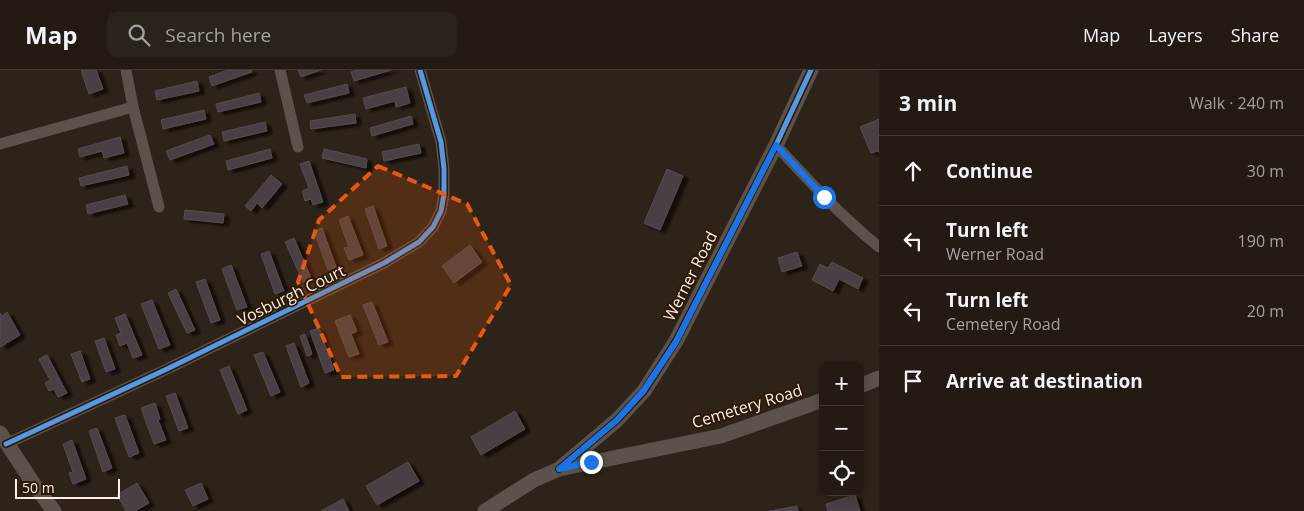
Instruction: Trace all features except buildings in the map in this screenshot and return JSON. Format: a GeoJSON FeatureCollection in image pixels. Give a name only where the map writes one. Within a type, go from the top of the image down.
{"type":"FeatureCollection","features":[{"type":"Feature","properties":{"kind":"street"},"geometry":{"type":"LineString","coordinates":[[126,70],[133,107],[159,207]]}},
{"type":"Feature","properties":{"kind":"street"},"geometry":{"type":"LineString","coordinates":[[280,70],[298,147]]}},
{"type":"Feature","properties":{"kind":"street","name":"Vosburgh Court"},"geometry":{"type":"LineString","coordinates":[[3,438],[158,373],[384,263],[419,242],[433,227],[441,211],[444,194],[441,142],[420,70]]}},
{"type":"Feature","properties":{"kind":"street","name":"Werner Road"},"geometry":{"type":"LineString","coordinates":[[559,469],[617,420],[644,390],[676,342],[776,145],[811,70]]}},
{"type":"Feature","properties":{"kind":"street"},"geometry":{"type":"LineString","coordinates":[[0,144],[133,107]]}},
{"type":"Feature","properties":{"kind":"street"},"geometry":{"type":"LineString","coordinates":[[776,145],[824,197],[879,247]]}},
{"type":"Feature","properties":{"kind":"street"},"geometry":{"type":"LineString","coordinates":[[864,384],[879,378]]}},
{"type":"Feature","properties":{"kind":"street","name":"Cemetery Road"},"geometry":{"type":"LineString","coordinates":[[485,511],[534,480],[559,469],[721,436],[819,401]]}},
{"type":"Feature","properties":{"kind":"street"},"geometry":{"type":"LineString","coordinates":[[3,438],[54,511]]}},
{"type":"Feature","properties":{"kind":"highlighted area"},"geometry":{"type":"Polygon","coordinates":[[[378,166],[467,204],[511,285],[456,376],[341,377],[298,282],[319,220],[378,166]]]}},
{"type":"Feature","properties":{"kind":"cycle path"},"geometry":{"type":"LineString","coordinates":[[6,444],[167,369],[384,263],[419,242],[433,227],[441,211],[444,194],[441,142],[420,70]]}},
{"type":"Feature","properties":{"kind":"cycle path"},"geometry":{"type":"LineString","coordinates":[[559,469],[617,420],[644,391],[676,341],[776,145],[811,70]]}},
{"type":"Feature","properties":{"kind":"route"},"geometry":{"type":"LineString","coordinates":[[591,462],[559,469],[617,420],[644,390],[676,342],[776,145],[824,197]]}}]}
